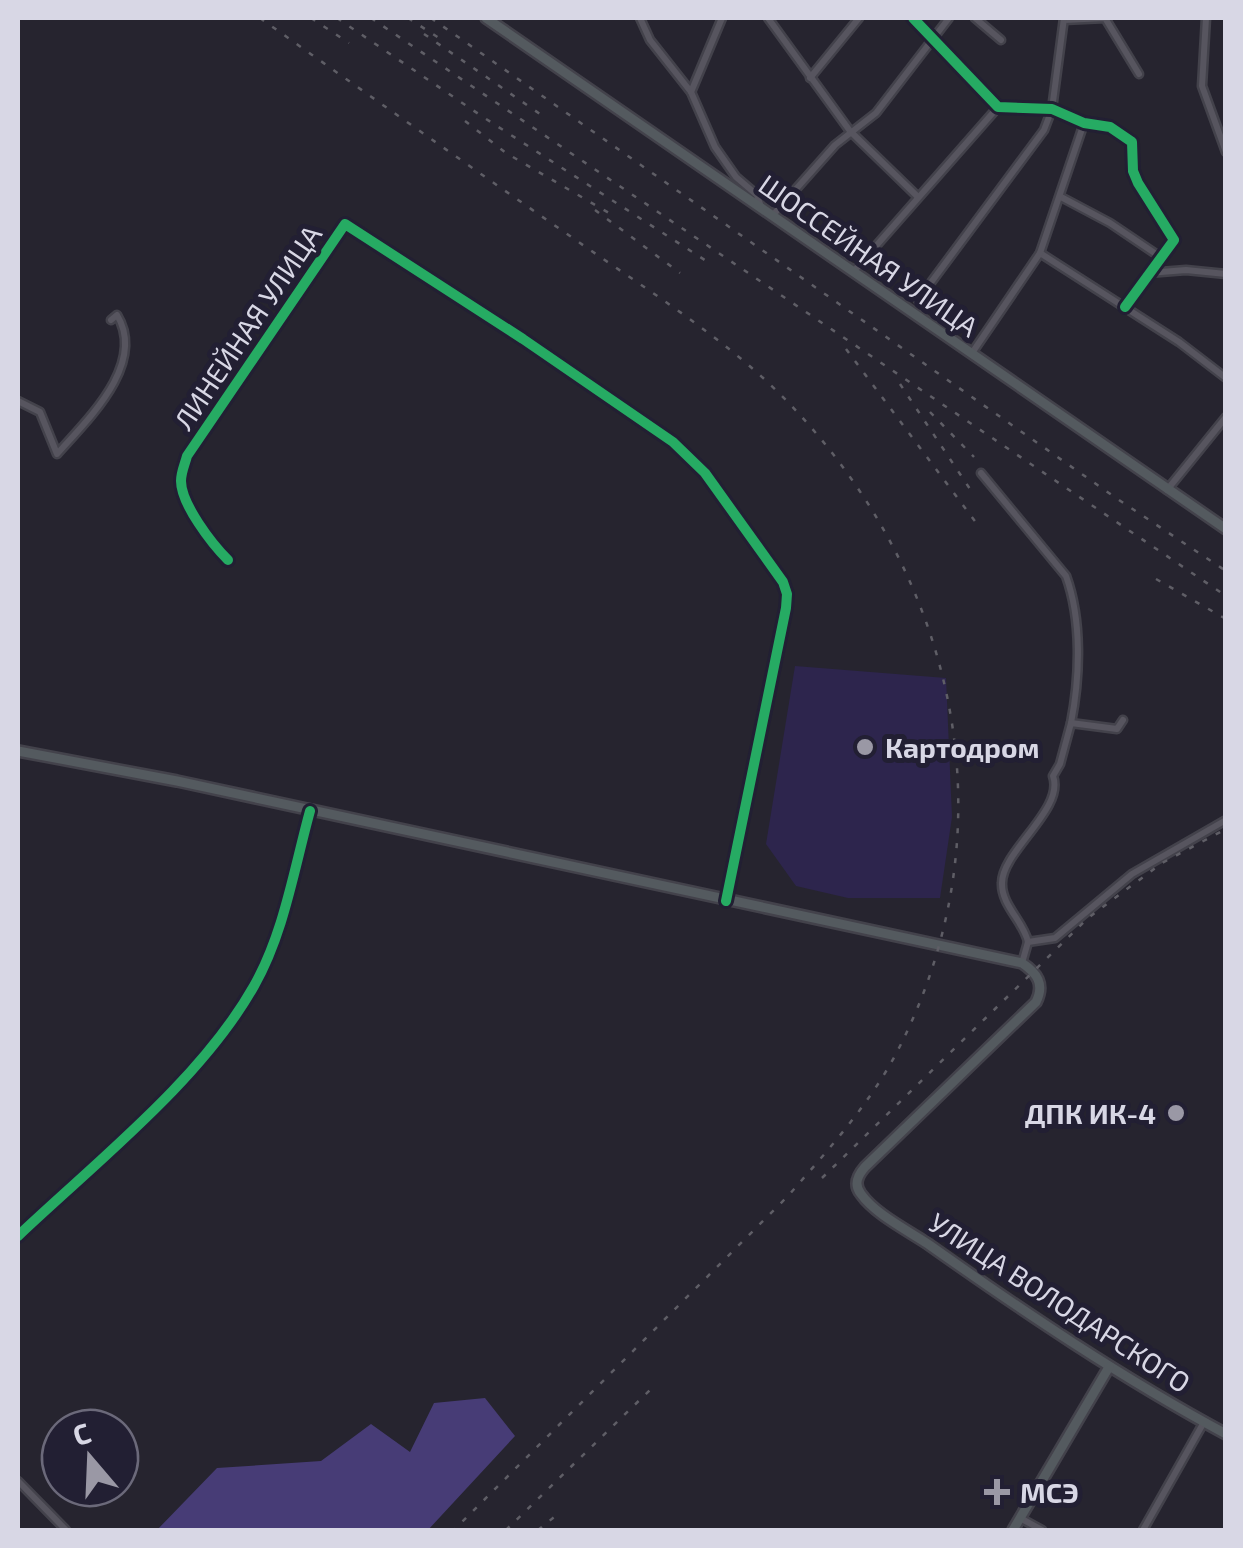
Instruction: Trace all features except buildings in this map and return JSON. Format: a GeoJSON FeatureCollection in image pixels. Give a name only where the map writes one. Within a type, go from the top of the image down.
{"type":"FeatureCollection","features":[{"type":"Feature","properties":{"kind":"main road","name":"ШОССЕЙНАЯ УЛИЦА"},"geometry":{"type":"LineString","coordinates":[[486,18],[1226,530]]}},
{"type":"Feature","properties":{"kind":"main road"},"geometry":{"type":"LineString","coordinates":[[18,752],[1022,963]]}},
{"type":"Feature","properties":{"kind":"main road","name":"УЛИЦА ВОЛОДАРСКОГО"},"geometry":{"type":"LineString","coordinates":[[1022,963],[1040,980],[1042,986],[1036,1002],[860,1173],[858,1190],[872,1204],[1108,1367],[1226,1434]]}},
{"type":"Feature","properties":{"kind":"main road"},"geometry":{"type":"LineString","coordinates":[[1013,1530],[1108,1367]]}},
{"type":"Feature","properties":{"kind":"street"},"geometry":{"type":"LineString","coordinates":[[640,18],[650,40],[691,92],[715,147],[736,177],[757,195],[761,207]]}},
{"type":"Feature","properties":{"kind":"street"},"geometry":{"type":"LineString","coordinates":[[691,92],[722,18]]}},
{"type":"Feature","properties":{"kind":"street"},"geometry":{"type":"LineString","coordinates":[[768,18],[850,130],[918,197]]}},
{"type":"Feature","properties":{"kind":"street"},"geometry":{"type":"LineString","coordinates":[[810,78],[860,18]]}},
{"type":"Feature","properties":{"kind":"street"},"geometry":{"type":"LineString","coordinates":[[913,18],[998,107],[1052,109],[1084,123],[1110,127],[1132,142],[1133,171],[1138,183],[1174,240],[1125,307]]}},
{"type":"Feature","properties":{"kind":"street"},"geometry":{"type":"LineString","coordinates":[[773,216],[850,130],[876,113],[949,18]]}},
{"type":"Feature","properties":{"kind":"street"},"geometry":{"type":"LineString","coordinates":[[975,18],[1001,40]]}},
{"type":"Feature","properties":{"kind":"street"},"geometry":{"type":"LineString","coordinates":[[918,300],[1044,130],[1052,109],[1064,19],[1105,18],[1139,74]]}},
{"type":"Feature","properties":{"kind":"street"},"geometry":{"type":"LineString","coordinates":[[1206,18],[1202,86],[1226,152]]}},
{"type":"Feature","properties":{"kind":"street"},"geometry":{"type":"LineString","coordinates":[[854,272],[998,107]]}},
{"type":"Feature","properties":{"kind":"street"},"geometry":{"type":"LineString","coordinates":[[971,355],[1040,253],[1084,123]]}},
{"type":"Feature","properties":{"kind":"street"},"geometry":{"type":"LineString","coordinates":[[1061,197],[1160,256]]}},
{"type":"Feature","properties":{"kind":"street","name":"ЛИНЕЙНАЯ УЛИЦА"},"geometry":{"type":"LineString","coordinates":[[228,560],[212,542],[183,492],[181,479],[188,456],[345,224],[673,442],[705,473],[783,582],[788,594],[786,608],[726,901]]}},
{"type":"Feature","properties":{"kind":"street"},"geometry":{"type":"LineString","coordinates":[[1040,253],[1226,378]]}},
{"type":"Feature","properties":{"kind":"street"},"geometry":{"type":"LineString","coordinates":[[1148,274],[1186,270],[1226,274]]}},
{"type":"Feature","properties":{"kind":"street"},"geometry":{"type":"LineString","coordinates":[[18,401],[40,412],[57,454],[110,396],[122,360],[125,328],[117,315],[112,320]]}},
{"type":"Feature","properties":{"kind":"street"},"geometry":{"type":"LineString","coordinates":[[1166,491],[1226,417]]}},
{"type":"Feature","properties":{"kind":"street"},"geometry":{"type":"LineString","coordinates":[[981,473],[1066,576],[1072,593],[1077,649],[1076,698],[1060,764],[1052,776],[1055,786],[1003,875],[1003,894],[1028,942],[1022,963]]}},
{"type":"Feature","properties":{"kind":"street"},"geometry":{"type":"LineString","coordinates":[[1071,723],[1117,729],[1123,720]]}},
{"type":"Feature","properties":{"kind":"street"},"geometry":{"type":"LineString","coordinates":[[18,1236],[124,1138],[219,1037],[254,985],[276,936],[310,811]]}},
{"type":"Feature","properties":{"kind":"street"},"geometry":{"type":"LineString","coordinates":[[1028,942],[1055,938],[1132,874],[1226,820]]}},
{"type":"Feature","properties":{"kind":"street"},"geometry":{"type":"LineString","coordinates":[[1142,1530],[1204,1422]]}},
{"type":"Feature","properties":{"kind":"street"},"geometry":{"type":"LineString","coordinates":[[18,1480],[66,1530]]}},
{"type":"Feature","properties":{"kind":"street"},"geometry":{"type":"LineString","coordinates":[[1020,1518],[1042,1530]]}},
{"type":"Feature","properties":{"kind":"shaded area","name":"Картодром"},"geometry":{"type":"Polygon","coordinates":[[[795,666],[946,678],[952,817],[940,898],[848,898],[796,886],[766,844],[795,666]]]}},
{"type":"Feature","properties":{"kind":"shaded area"},"geometry":{"type":"Polygon","coordinates":[[[485,1398],[515,1436],[428,1530],[157,1530],[217,1468],[321,1461],[371,1424],[410,1452],[434,1403],[485,1398]]]}},
{"type":"Feature","properties":{"kind":"railway"},"geometry":{"type":"LineString","coordinates":[[260,18],[678,311],[780,394],[840,463],[889,539],[925,619],[948,702],[958,788],[954,875],[934,962],[888,1068],[848,1125],[788,1196],[454,1530]]}},
{"type":"Feature","properties":{"kind":"railway"},"geometry":{"type":"LineString","coordinates":[[311,18],[349,43]]}},
{"type":"Feature","properties":{"kind":"railway"},"geometry":{"type":"LineString","coordinates":[[337,18],[711,264]]}},
{"type":"Feature","properties":{"kind":"railway"},"geometry":{"type":"LineString","coordinates":[[371,18],[1226,596]]}},
{"type":"Feature","properties":{"kind":"railway"},"geometry":{"type":"LineString","coordinates":[[408,18],[439,38]]}},
{"type":"Feature","properties":{"kind":"railway"},"geometry":{"type":"LineString","coordinates":[[431,18],[1226,571]]}},
{"type":"Feature","properties":{"kind":"railway"},"geometry":{"type":"LineString","coordinates":[[424,34],[540,114]]}},
{"type":"Feature","properties":{"kind":"railway"},"geometry":{"type":"LineString","coordinates":[[465,121],[506,153],[609,213]]}},
{"type":"Feature","properties":{"kind":"railway"},"geometry":{"type":"LineString","coordinates":[[595,210],[680,273]]}},
{"type":"Feature","properties":{"kind":"railway"},"geometry":{"type":"LineString","coordinates":[[846,349],[980,528]]}},
{"type":"Feature","properties":{"kind":"railway"},"geometry":{"type":"LineString","coordinates":[[900,384],[972,492]]}},
{"type":"Feature","properties":{"kind":"railway"},"geometry":{"type":"LineString","coordinates":[[930,412],[974,457]]}},
{"type":"Feature","properties":{"kind":"railway"},"geometry":{"type":"LineString","coordinates":[[1156,579],[1226,619]]}},
{"type":"Feature","properties":{"kind":"railway"},"geometry":{"type":"LineString","coordinates":[[822,1178],[1088,918],[1162,863],[1226,829]]}},
{"type":"Feature","properties":{"kind":"railway"},"geometry":{"type":"LineString","coordinates":[[506,1530],[652,1388]]}},
{"type":"Feature","properties":{"kind":"railway"},"geometry":{"type":"LineString","coordinates":[[538,1530],[558,1514]]}},
{"type":"Feature","properties":{"kind":"cycle path"},"geometry":{"type":"LineString","coordinates":[[913,18],[998,107],[1052,109],[1084,123],[1110,127],[1132,142],[1133,171],[1138,183],[1174,240],[1125,307]]}},
{"type":"Feature","properties":{"kind":"cycle path"},"geometry":{"type":"LineString","coordinates":[[228,560],[186,501],[181,481],[187,456],[345,224],[673,442],[705,473],[783,582],[786,608],[726,901]]}},
{"type":"Feature","properties":{"kind":"cycle path"},"geometry":{"type":"LineString","coordinates":[[18,1236],[177,1087],[232,1021],[273,944],[310,811]]}},
{"type":"Feature","properties":{"kind":"place","name":"Картодром"},"geometry":{"type":"Point","coordinates":[865,747]}},
{"type":"Feature","properties":{"kind":"place","name":"ДПК ИК-4"},"geometry":{"type":"Point","coordinates":[1176,1113]}},
{"type":"Feature","properties":{"kind":"place","name":"МСЭ"},"geometry":{"type":"Point","coordinates":[997,1492]}}]}
